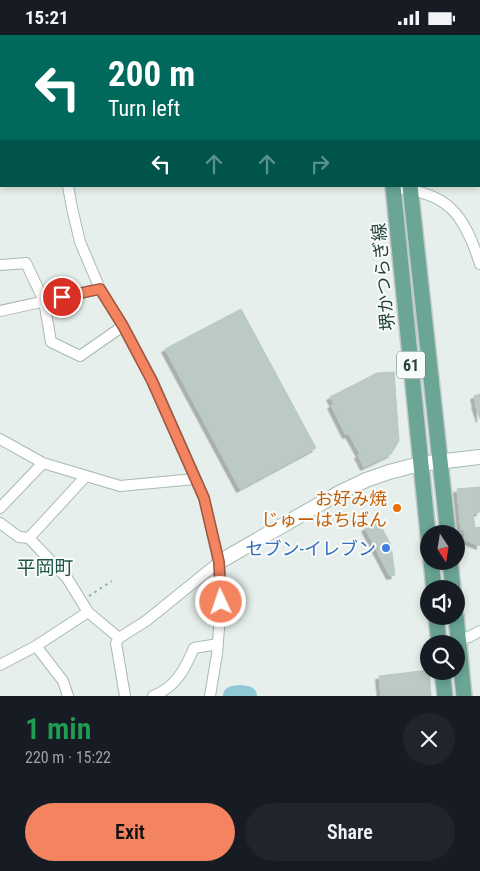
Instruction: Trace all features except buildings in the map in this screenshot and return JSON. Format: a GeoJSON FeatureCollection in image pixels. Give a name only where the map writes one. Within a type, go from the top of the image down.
{"type":"FeatureCollection","features":[{"type":"Feature","properties":{"kind":"main road","name":"堺かつらぎ線"},"geometry":{"type":"LineString","coordinates":[[393,187],[427,525]]}},
{"type":"Feature","properties":{"kind":"main road","name":"堺かつらぎ線"},"geometry":{"type":"LineString","coordinates":[[411,188],[447,525]]}},
{"type":"Feature","properties":{"kind":"main road"},"geometry":{"type":"LineString","coordinates":[[443,680],[445,696]]}},
{"type":"Feature","properties":{"kind":"main road"},"geometry":{"type":"LineString","coordinates":[[462,680],[464,696]]}},
{"type":"Feature","properties":{"kind":"street"},"geometry":{"type":"LineString","coordinates":[[68,187],[80,242],[100,289],[123,326],[152,381],[204,498],[219,562],[221,602],[218,643],[210,696]]}},
{"type":"Feature","properties":{"kind":"street"},"geometry":{"type":"LineString","coordinates":[[393,187],[411,188],[431,195],[448,204],[461,221],[476,251],[480,264]]}},
{"type":"Feature","properties":{"kind":"street"},"geometry":{"type":"LineString","coordinates":[[0,265],[26,263],[44,301],[52,342],[80,356],[123,326]]}},
{"type":"Feature","properties":{"kind":"street"},"geometry":{"type":"LineString","coordinates":[[0,311],[100,289]]}},
{"type":"Feature","properties":{"kind":"street"},"geometry":{"type":"LineString","coordinates":[[0,439],[43,463],[120,486],[195,479]]}},
{"type":"Feature","properties":{"kind":"street"},"geometry":{"type":"LineString","coordinates":[[125,696],[116,643],[119,638],[146,621],[219,562],[339,493],[373,477],[420,464],[480,457]]}},
{"type":"Feature","properties":{"kind":"street"},"geometry":{"type":"LineString","coordinates":[[0,508],[43,463]]}},
{"type":"Feature","properties":{"kind":"street"},"geometry":{"type":"LineString","coordinates":[[29,538],[86,476]]}},
{"type":"Feature","properties":{"kind":"street"},"geometry":{"type":"LineString","coordinates":[[0,523],[19,537],[29,538],[67,578],[88,612],[119,638]]}},
{"type":"Feature","properties":{"kind":"street"},"geometry":{"type":"LineString","coordinates":[[0,665],[36,646],[88,612]]}},
{"type":"Feature","properties":{"kind":"street"},"geometry":{"type":"LineString","coordinates":[[465,638],[480,631]]}},
{"type":"Feature","properties":{"kind":"street"},"geometry":{"type":"LineString","coordinates":[[153,696],[173,683],[184,670],[194,648],[218,643]]}},
{"type":"Feature","properties":{"kind":"street"},"geometry":{"type":"LineString","coordinates":[[36,646],[64,681],[68,696]]}},
{"type":"Feature","properties":{"kind":"path"},"geometry":{"type":"LineString","coordinates":[[81,601],[112,581]]}},
{"type":"Feature","properties":{"kind":"waterway"},"geometry":{"type":"LineString","coordinates":[[233,696],[247,696]]}},
{"type":"Feature","properties":{"kind":"place","name":"お好み焼 じゅーはちばん"},"geometry":{"type":"Point","coordinates":[397,508]}},
{"type":"Feature","properties":{"kind":"place","name":"セブン-イレブン"},"geometry":{"type":"Point","coordinates":[386,548]}},
{"type":"Feature","properties":{"kind":"district","name":"平岡町"},"geometry":{"type":"Point","coordinates":[45,567]}},
{"type":"Feature","properties":{"kind":"route"},"geometry":{"type":"LineString","coordinates":[[62,297],[100,289],[123,326],[152,381],[204,498],[219,562],[221,602]]}}]}
